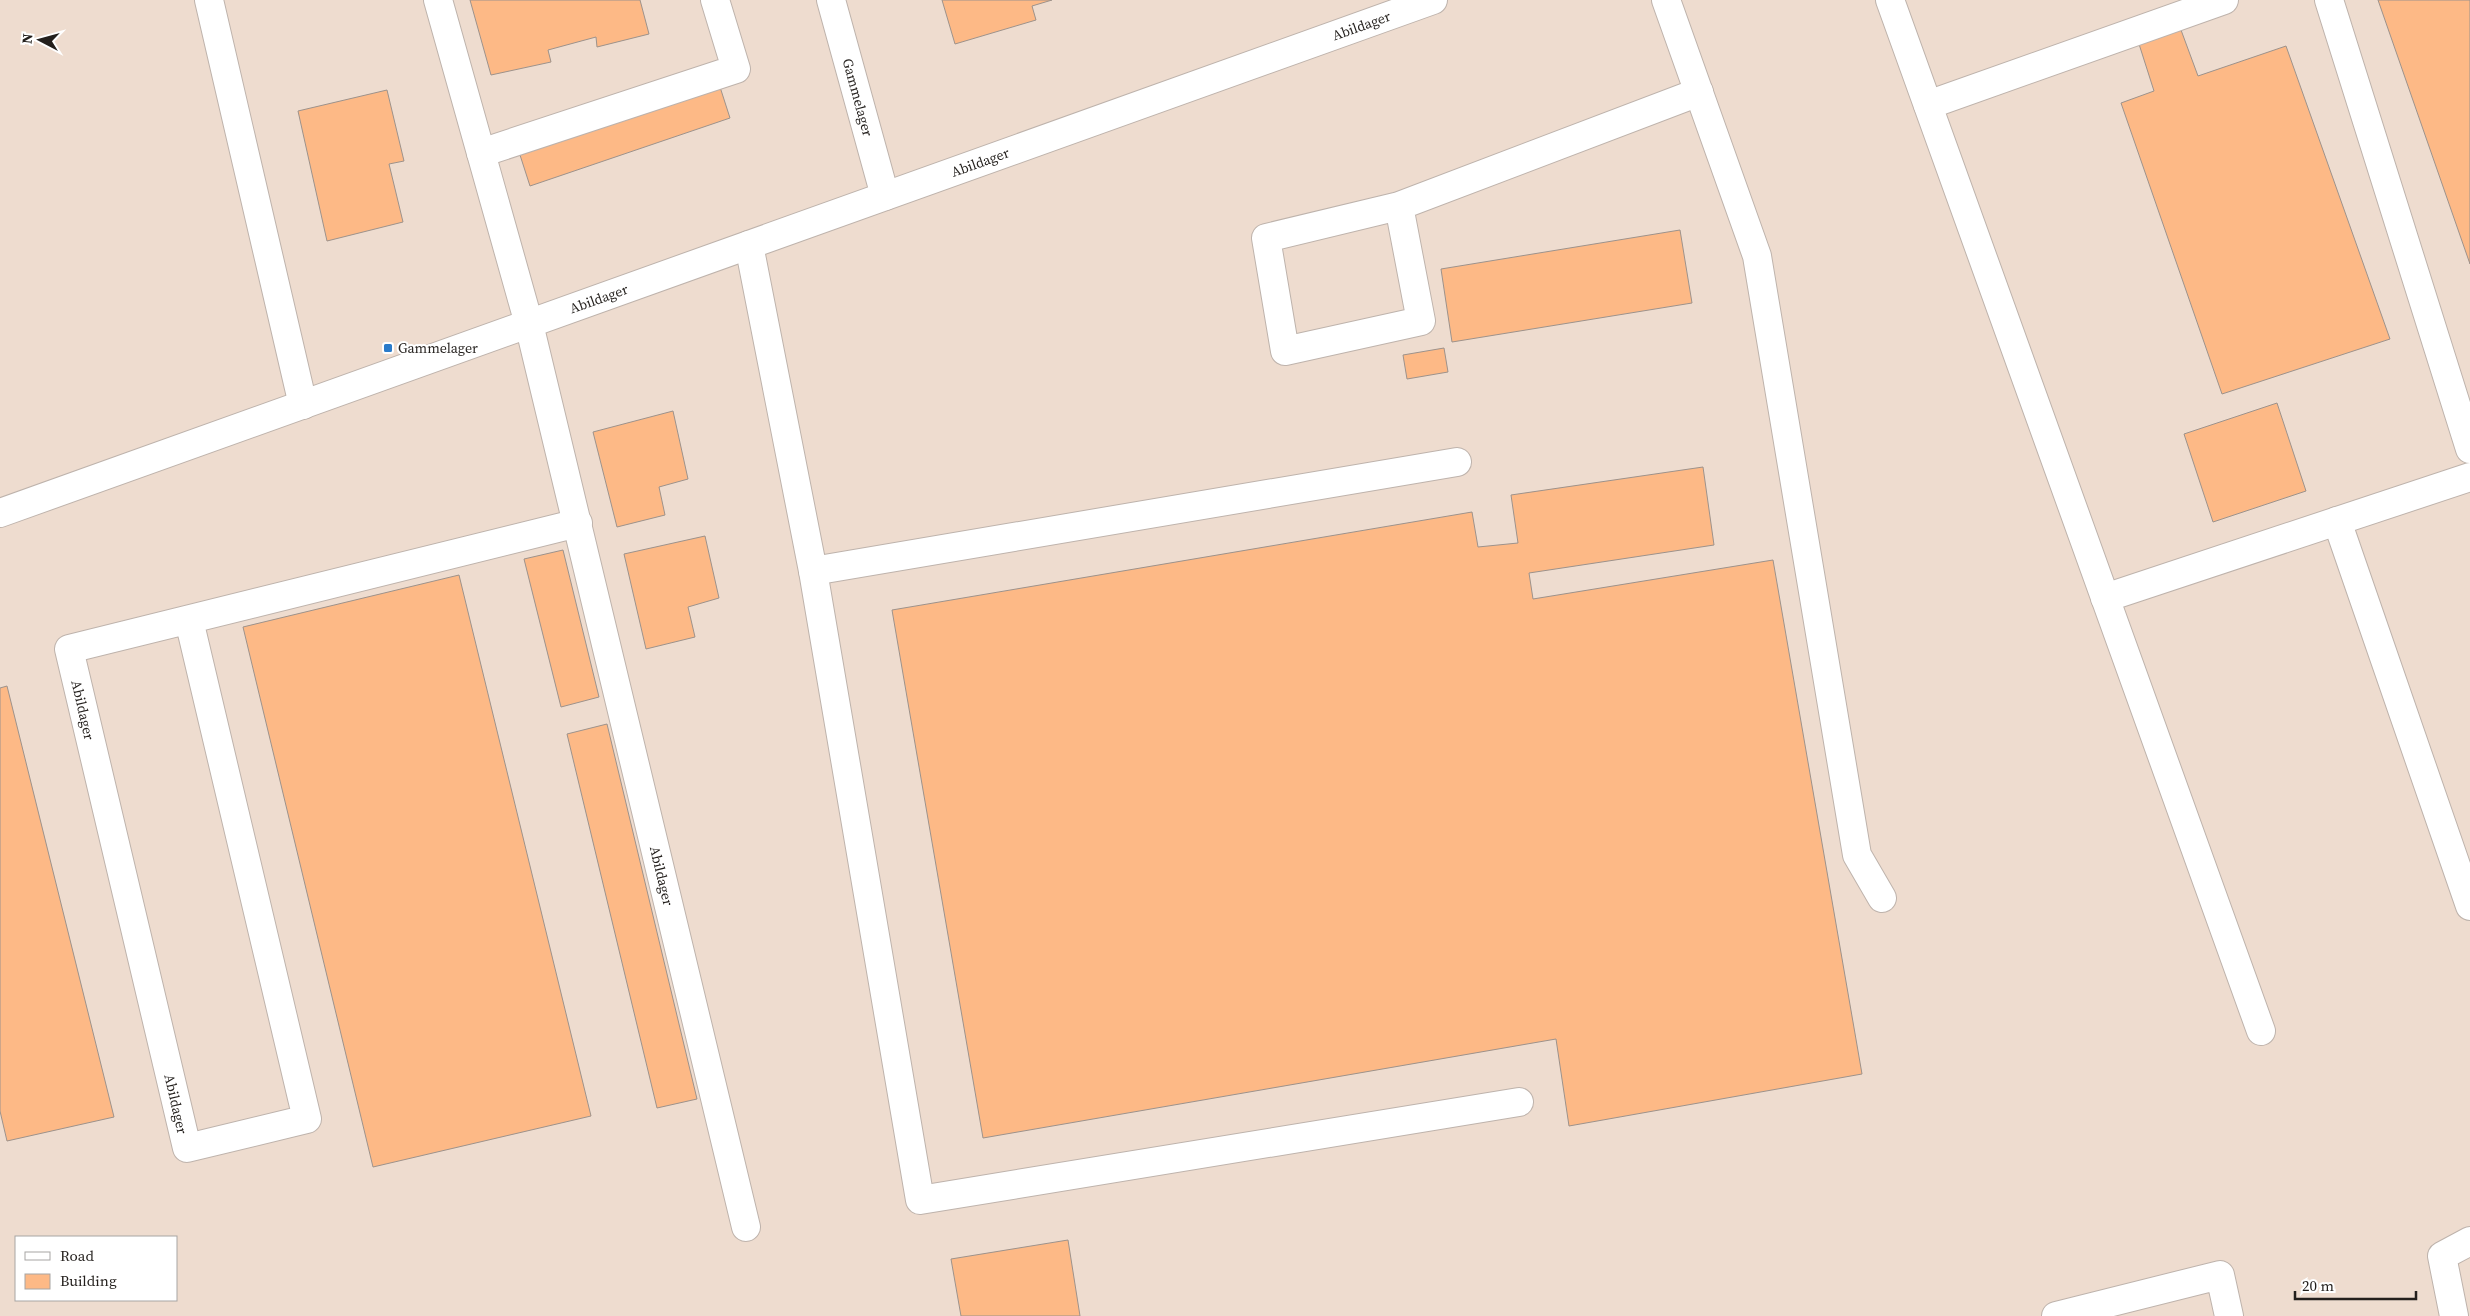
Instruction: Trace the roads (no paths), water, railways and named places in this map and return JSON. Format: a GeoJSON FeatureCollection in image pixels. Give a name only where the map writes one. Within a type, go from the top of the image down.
{"type":"FeatureCollection","features":[{"type":"Feature","properties":{"kind":"street"},"geometry":{"type":"LineString","coordinates":[[209,0],[303,405]]}},
{"type":"Feature","properties":{"kind":"street"},"geometry":{"type":"LineString","coordinates":[[438,0],[529,324]]}},
{"type":"Feature","properties":{"kind":"street"},"geometry":{"type":"LineString","coordinates":[[481,153],[736,68],[715,0]]}},
{"type":"Feature","properties":{"kind":"street","name":"Gammelager"},"geometry":{"type":"LineString","coordinates":[[831,0],[885,196]]}},
{"type":"Feature","properties":{"kind":"street","name":"Abildager"},"geometry":{"type":"LineString","coordinates":[[0,513],[885,196],[1377,10],[1433,0]]}},
{"type":"Feature","properties":{"kind":"street"},"geometry":{"type":"LineString","coordinates":[[1666,0],[1757,256],[1857,855],[1882,898]]}},
{"type":"Feature","properties":{"kind":"street"},"geometry":{"type":"LineString","coordinates":[[1890,0],[2261,1031]]}},
{"type":"Feature","properties":{"kind":"street"},"geometry":{"type":"LineString","coordinates":[[1928,105],[2224,0]]}},
{"type":"Feature","properties":{"kind":"street"},"geometry":{"type":"LineString","coordinates":[[2329,0],[2470,449]]}},
{"type":"Feature","properties":{"kind":"street"},"geometry":{"type":"LineString","coordinates":[[1399,206],[1421,321],[1285,351],[1266,238],[1399,206],[1699,92]]}},
{"type":"Feature","properties":{"kind":"street"},"geometry":{"type":"LineString","coordinates":[[749,245],[813,571],[920,1200],[1519,1102]]}},
{"type":"Feature","properties":{"kind":"street","name":"Abildager"},"geometry":{"type":"LineString","coordinates":[[529,324],[746,1227]]}},
{"type":"Feature","properties":{"kind":"street"},"geometry":{"type":"LineString","coordinates":[[813,571],[1457,462]]}},
{"type":"Feature","properties":{"kind":"street"},"geometry":{"type":"LineString","coordinates":[[2105,598],[2470,477]]}},
{"type":"Feature","properties":{"kind":"street"},"geometry":{"type":"LineString","coordinates":[[2337,521],[2470,906]]}},
{"type":"Feature","properties":{"kind":"street","name":"Abildager"},"geometry":{"type":"LineString","coordinates":[[189,620],[307,1119],[187,1148],[69,649],[578,523]]}},
{"type":"Feature","properties":{"kind":"street"},"geometry":{"type":"LineString","coordinates":[[2454,1316],[2442,1256],[2470,1241]]}},
{"type":"Feature","properties":{"kind":"street"},"geometry":{"type":"LineString","coordinates":[[2056,1316],[2220,1275],[2229,1316]]}},
{"type":"Feature","properties":{"kind":"place","name":"Gammelager"},"geometry":{"type":"Point","coordinates":[388,348]}}]}
